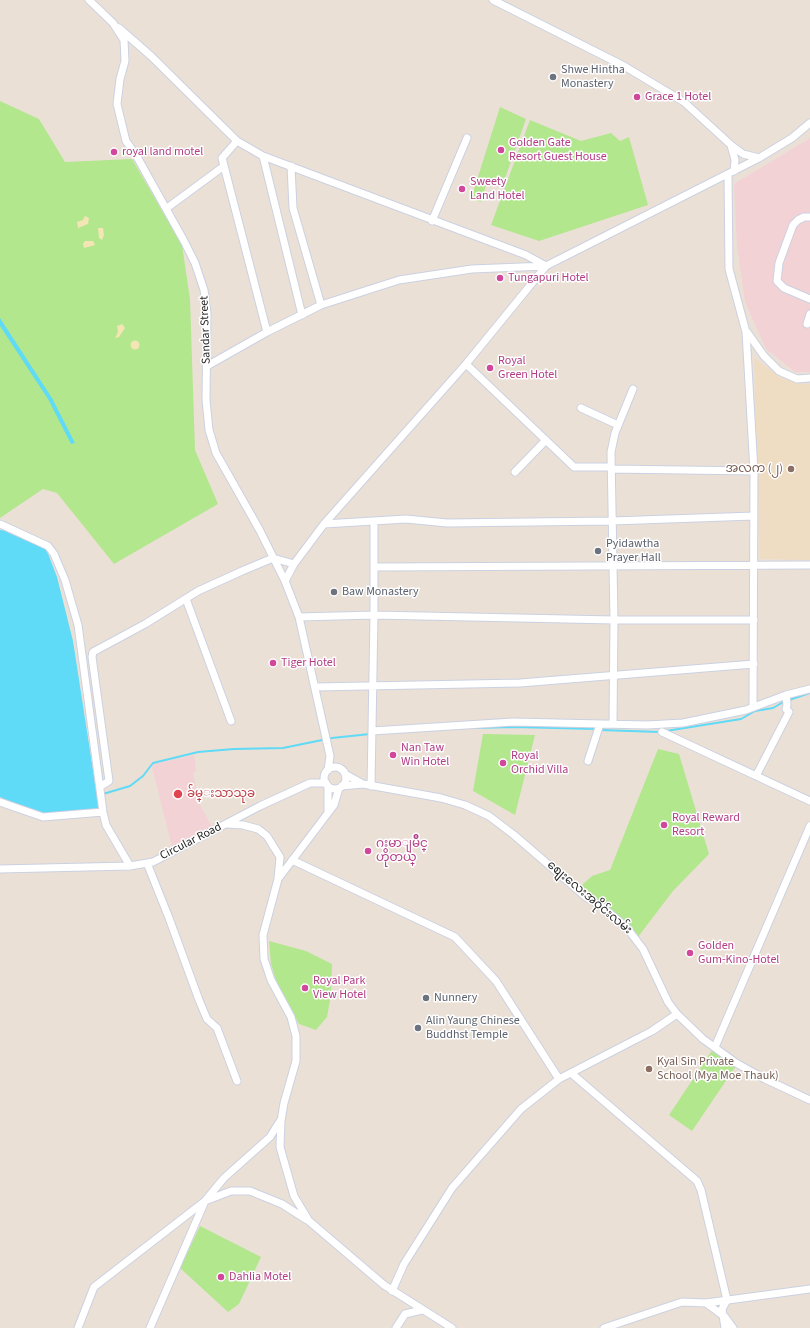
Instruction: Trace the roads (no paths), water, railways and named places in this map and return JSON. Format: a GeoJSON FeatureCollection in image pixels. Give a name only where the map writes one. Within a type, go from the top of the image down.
{"type":"FeatureCollection","features":[{"type":"Feature","properties":{"kind":"street","name":"Sandar Street"},"geometry":{"type":"LineString","coordinates":[[89,0],[113,23],[124,40],[125,61],[120,79],[117,104],[126,141],[136,155],[166,208],[195,263],[204,290],[207,313],[206,400],[209,430],[216,453],[259,529],[285,581],[299,617],[330,756]]}},
{"type":"Feature","properties":{"kind":"street"},"geometry":{"type":"LineString","coordinates":[[492,0],[653,82],[684,102],[743,154],[759,158]]}},
{"type":"Feature","properties":{"kind":"street"},"geometry":{"type":"LineString","coordinates":[[113,23],[151,56],[237,142],[263,156],[526,256],[546,266]]}},
{"type":"Feature","properties":{"kind":"street"},"geometry":{"type":"LineString","coordinates":[[285,581],[294,564],[324,524],[466,364],[546,266],[759,158],[792,138],[810,124]]}},
{"type":"Feature","properties":{"kind":"street"},"geometry":{"type":"LineString","coordinates":[[432,221],[467,138]]}},
{"type":"Feature","properties":{"kind":"street"},"geometry":{"type":"LineString","coordinates":[[237,142],[222,158],[266,332]]}},
{"type":"Feature","properties":{"kind":"street"},"geometry":{"type":"LineString","coordinates":[[731,145],[735,160],[731,173],[729,269],[746,332],[754,471],[754,707]]}},
{"type":"Feature","properties":{"kind":"street"},"geometry":{"type":"LineString","coordinates":[[263,156],[302,315]]}},
{"type":"Feature","properties":{"kind":"street"},"geometry":{"type":"LineString","coordinates":[[166,208],[224,166]]}},
{"type":"Feature","properties":{"kind":"street"},"geometry":{"type":"LineString","coordinates":[[291,166],[293,208],[321,305]]}},
{"type":"Feature","properties":{"kind":"street"},"geometry":{"type":"LineString","coordinates":[[810,217],[798,220],[793,225],[778,263],[776,276],[776,281],[784,288],[810,299]]}},
{"type":"Feature","properties":{"kind":"street"},"geometry":{"type":"LineString","coordinates":[[207,366],[266,332],[321,305],[400,280],[437,273],[513,266],[546,266]]}},
{"type":"Feature","properties":{"kind":"street"},"geometry":{"type":"LineString","coordinates":[[806,324],[810,314]]}},
{"type":"Feature","properties":{"kind":"street"},"geometry":{"type":"LineString","coordinates":[[746,332],[764,356],[779,371],[797,379],[810,378]]}},
{"type":"Feature","properties":{"kind":"street"},"geometry":{"type":"LineString","coordinates":[[466,364],[574,467],[754,471]]}},
{"type":"Feature","properties":{"kind":"street"},"geometry":{"type":"LineString","coordinates":[[613,724],[614,620],[611,452],[618,425],[633,389]]}},
{"type":"Feature","properties":{"kind":"street"},"geometry":{"type":"LineString","coordinates":[[581,408],[618,425]]}},
{"type":"Feature","properties":{"kind":"street"},"geometry":{"type":"LineString","coordinates":[[515,472],[546,440]]}},
{"type":"Feature","properties":{"kind":"street"},"geometry":{"type":"LineString","coordinates":[[324,524],[406,519],[448,523],[612,521],[754,516]]}},
{"type":"Feature","properties":{"kind":"street"},"geometry":{"type":"LineString","coordinates":[[367,785],[372,733],[374,521]]}},
{"type":"Feature","properties":{"kind":"street"},"geometry":{"type":"LineString","coordinates":[[0,524],[48,546],[54,554],[65,580],[78,625],[103,812],[106,825],[130,866]]}},
{"type":"Feature","properties":{"kind":"street"},"geometry":{"type":"LineString","coordinates":[[100,786],[109,781],[92,657],[93,652],[145,624],[198,591],[273,558],[294,564]]}},
{"type":"Feature","properties":{"kind":"street"},"geometry":{"type":"LineString","coordinates":[[374,567],[810,565]]}},
{"type":"Feature","properties":{"kind":"street"},"geometry":{"type":"LineString","coordinates":[[186,598],[231,721]]}},
{"type":"Feature","properties":{"kind":"street"},"geometry":{"type":"LineString","coordinates":[[299,617],[374,615],[614,620],[754,620]]}},
{"type":"Feature","properties":{"kind":"street"},"geometry":{"type":"LineString","coordinates":[[315,687],[520,683],[754,664]]}},
{"type":"Feature","properties":{"kind":"street"},"geometry":{"type":"LineString","coordinates":[[372,733],[513,722],[599,725],[683,723],[746,710],[787,699],[810,689]]}},
{"type":"Feature","properties":{"kind":"street"},"geometry":{"type":"LineString","coordinates":[[756,776],[789,712],[786,709],[787,699]]}},
{"type":"Feature","properties":{"kind":"street"},"geometry":{"type":"LineString","coordinates":[[588,761],[599,725]]}},
{"type":"Feature","properties":{"kind":"street"},"geometry":{"type":"LineString","coordinates":[[662,732],[810,802]]}},
{"type":"Feature","properties":{"kind":"street"},"geometry":{"type":"LineString","coordinates":[[330,756],[345,774],[367,785]]}},
{"type":"Feature","properties":{"kind":"street"},"geometry":{"type":"LineString","coordinates":[[328,812],[327,771],[330,756]]}},
{"type":"Feature","properties":{"kind":"street"},"geometry":{"type":"LineString","coordinates":[[310,783],[333,767],[339,768]]}},
{"type":"Feature","properties":{"kind":"street"},"geometry":{"type":"LineString","coordinates":[[278,879],[322,823],[334,805],[341,787],[346,780],[345,774]]}},
{"type":"Feature","properties":{"kind":"street","name":"Circular Road"},"geometry":{"type":"LineString","coordinates":[[0,869],[130,866],[147,863],[160,859],[260,806],[310,783],[327,784]]}},
{"type":"Feature","properties":{"kind":"street"},"geometry":{"type":"LineString","coordinates":[[327,784],[332,788],[367,785]]}},
{"type":"Feature","properties":{"kind":"street","name":"စျေးလေးအဝိုင်းလမ်း"},"geometry":{"type":"LineString","coordinates":[[367,785],[441,798],[465,805],[490,816],[586,897],[601,906],[628,928],[643,949],[668,1002],[677,1014],[699,1035],[736,1063],[765,1079],[809,1098]]}},
{"type":"Feature","properties":{"kind":"street"},"geometry":{"type":"LineString","coordinates":[[0,802],[42,816],[103,812]]}},
{"type":"Feature","properties":{"kind":"street"},"geometry":{"type":"LineString","coordinates":[[227,824],[243,825],[258,829],[267,836],[280,857],[278,879],[263,935],[264,959],[271,980],[291,1017],[296,1036],[296,1061],[281,1121],[280,1147],[294,1196],[309,1221]]}},
{"type":"Feature","properties":{"kind":"street"},"geometry":{"type":"LineString","coordinates":[[715,1047],[810,826]]}},
{"type":"Feature","properties":{"kind":"street"},"geometry":{"type":"LineString","coordinates":[[292,860],[455,937],[496,981],[559,1079]]}},
{"type":"Feature","properties":{"kind":"street"},"geometry":{"type":"LineString","coordinates":[[147,863],[199,1000],[207,1019],[217,1028],[237,1081]]}},
{"type":"Feature","properties":{"kind":"street"},"geometry":{"type":"LineString","coordinates":[[392,1291],[404,1264],[452,1188],[521,1109],[559,1079],[652,1031],[677,1014]]}},
{"type":"Feature","properties":{"kind":"street"},"geometry":{"type":"LineString","coordinates":[[571,1073],[697,1181],[701,1190],[727,1300],[722,1309],[725,1317],[733,1328]]}},
{"type":"Feature","properties":{"kind":"street"},"geometry":{"type":"LineString","coordinates":[[78,1328],[94,1287],[205,1201],[224,1178],[270,1137],[281,1121]]}},
{"type":"Feature","properties":{"kind":"street"},"geometry":{"type":"LineString","coordinates":[[150,1328],[205,1201],[231,1191],[250,1191],[282,1204],[309,1221],[392,1291],[452,1328]]}},
{"type":"Feature","properties":{"kind":"street"},"geometry":{"type":"LineString","coordinates":[[604,1328],[682,1302],[706,1303],[810,1289]]}},
{"type":"Feature","properties":{"kind":"street"},"geometry":{"type":"LineString","coordinates":[[706,1303],[725,1317]]}},
{"type":"Feature","properties":{"kind":"street"},"geometry":{"type":"LineString","coordinates":[[396,1328],[405,1314],[422,1310]]}},
{"type":"Feature","properties":{"kind":"street"},"geometry":{"type":"LineString","coordinates":[[725,1317],[725,1328]]}},
{"type":"Feature","properties":{"kind":"water"},"geometry":{"type":"Polygon","coordinates":[[[0,318],[52,398],[75,443],[71,444],[48,399],[0,326],[0,318]]]}},
{"type":"Feature","properties":{"kind":"water"},"geometry":{"type":"Polygon","coordinates":[[[0,530],[11,531],[40,544],[47,551],[57,577],[73,641],[99,809],[40,815],[0,797],[0,530]]]}},
{"type":"Feature","properties":{"kind":"waterway"},"geometry":{"type":"LineString","coordinates":[[789,700],[810,693]]}},
{"type":"Feature","properties":{"kind":"waterway"},"geometry":{"type":"LineString","coordinates":[[666,731],[741,719],[755,711],[773,708],[785,701]]}},
{"type":"Feature","properties":{"kind":"waterway"},"geometry":{"type":"LineString","coordinates":[[472,728],[515,727],[596,729]]}},
{"type":"Feature","properties":{"kind":"waterway"},"geometry":{"type":"LineString","coordinates":[[600,730],[660,732]]}},
{"type":"Feature","properties":{"kind":"waterway"},"geometry":{"type":"LineString","coordinates":[[103,794],[130,786],[143,776],[153,763],[198,752],[234,749],[283,748],[332,738],[370,734]]}},
{"type":"Feature","properties":{"kind":"place","name":"Shwe Hintha Monastery"},"geometry":{"type":"Point","coordinates":[553,77]}},
{"type":"Feature","properties":{"kind":"place","name":"Grace 1 Hotel"},"geometry":{"type":"Point","coordinates":[637,97]}},
{"type":"Feature","properties":{"kind":"place","name":"Golden Gate Resort Guest House"},"geometry":{"type":"Point","coordinates":[501,150]}},
{"type":"Feature","properties":{"kind":"place","name":"royal land motel"},"geometry":{"type":"Point","coordinates":[114,152]}},
{"type":"Feature","properties":{"kind":"place","name":"Sweety Land Hotel"},"geometry":{"type":"Point","coordinates":[462,189]}},
{"type":"Feature","properties":{"kind":"place","name":"Tungapuri Hotel"},"geometry":{"type":"Point","coordinates":[500,278]}},
{"type":"Feature","properties":{"kind":"place","name":"Royal Green Hotel"},"geometry":{"type":"Point","coordinates":[490,368]}},
{"type":"Feature","properties":{"kind":"place","name":"အလက (၂)"},"geometry":{"type":"Point","coordinates":[791,469]}},
{"type":"Feature","properties":{"kind":"place","name":"Pyidawtha Prayer Hall"},"geometry":{"type":"Point","coordinates":[598,551]}},
{"type":"Feature","properties":{"kind":"place","name":"Baw Monastery"},"geometry":{"type":"Point","coordinates":[334,592]}},
{"type":"Feature","properties":{"kind":"place","name":"Tiger Hotel"},"geometry":{"type":"Point","coordinates":[273,663]}},
{"type":"Feature","properties":{"kind":"place","name":"Nan Taw Win Hotel"},"geometry":{"type":"Point","coordinates":[393,755]}},
{"type":"Feature","properties":{"kind":"place","name":"Royal Orchid Villa"},"geometry":{"type":"Point","coordinates":[503,763]}},
{"type":"Feature","properties":{"kind":"place","name":"ခ်မ္းသာသုခ"},"geometry":{"type":"Point","coordinates":[178,794]}},
{"type":"Feature","properties":{"kind":"place","name":"Royal Reward Resort"},"geometry":{"type":"Point","coordinates":[664,825]}},
{"type":"Feature","properties":{"kind":"place","name":"ဂႏမာျမိဳင္ ဟိုတယ္"},"geometry":{"type":"Point","coordinates":[368,851]}},
{"type":"Feature","properties":{"kind":"place","name":"Golden Gum-Kino-Hotel"},"geometry":{"type":"Point","coordinates":[690,953]}},
{"type":"Feature","properties":{"kind":"place","name":"Royal Park View Hotel"},"geometry":{"type":"Point","coordinates":[305,988]}},
{"type":"Feature","properties":{"kind":"place","name":"Nunnery"},"geometry":{"type":"Point","coordinates":[426,998]}},
{"type":"Feature","properties":{"kind":"place","name":"Alin Yaung Chinese Buddhst Temple"},"geometry":{"type":"Point","coordinates":[418,1028]}},
{"type":"Feature","properties":{"kind":"place","name":"Kyal Sin Private School (Mya Moe Thauk)"},"geometry":{"type":"Point","coordinates":[649,1069]}},
{"type":"Feature","properties":{"kind":"place","name":"Dahlia Motel"},"geometry":{"type":"Point","coordinates":[221,1277]}}]}
